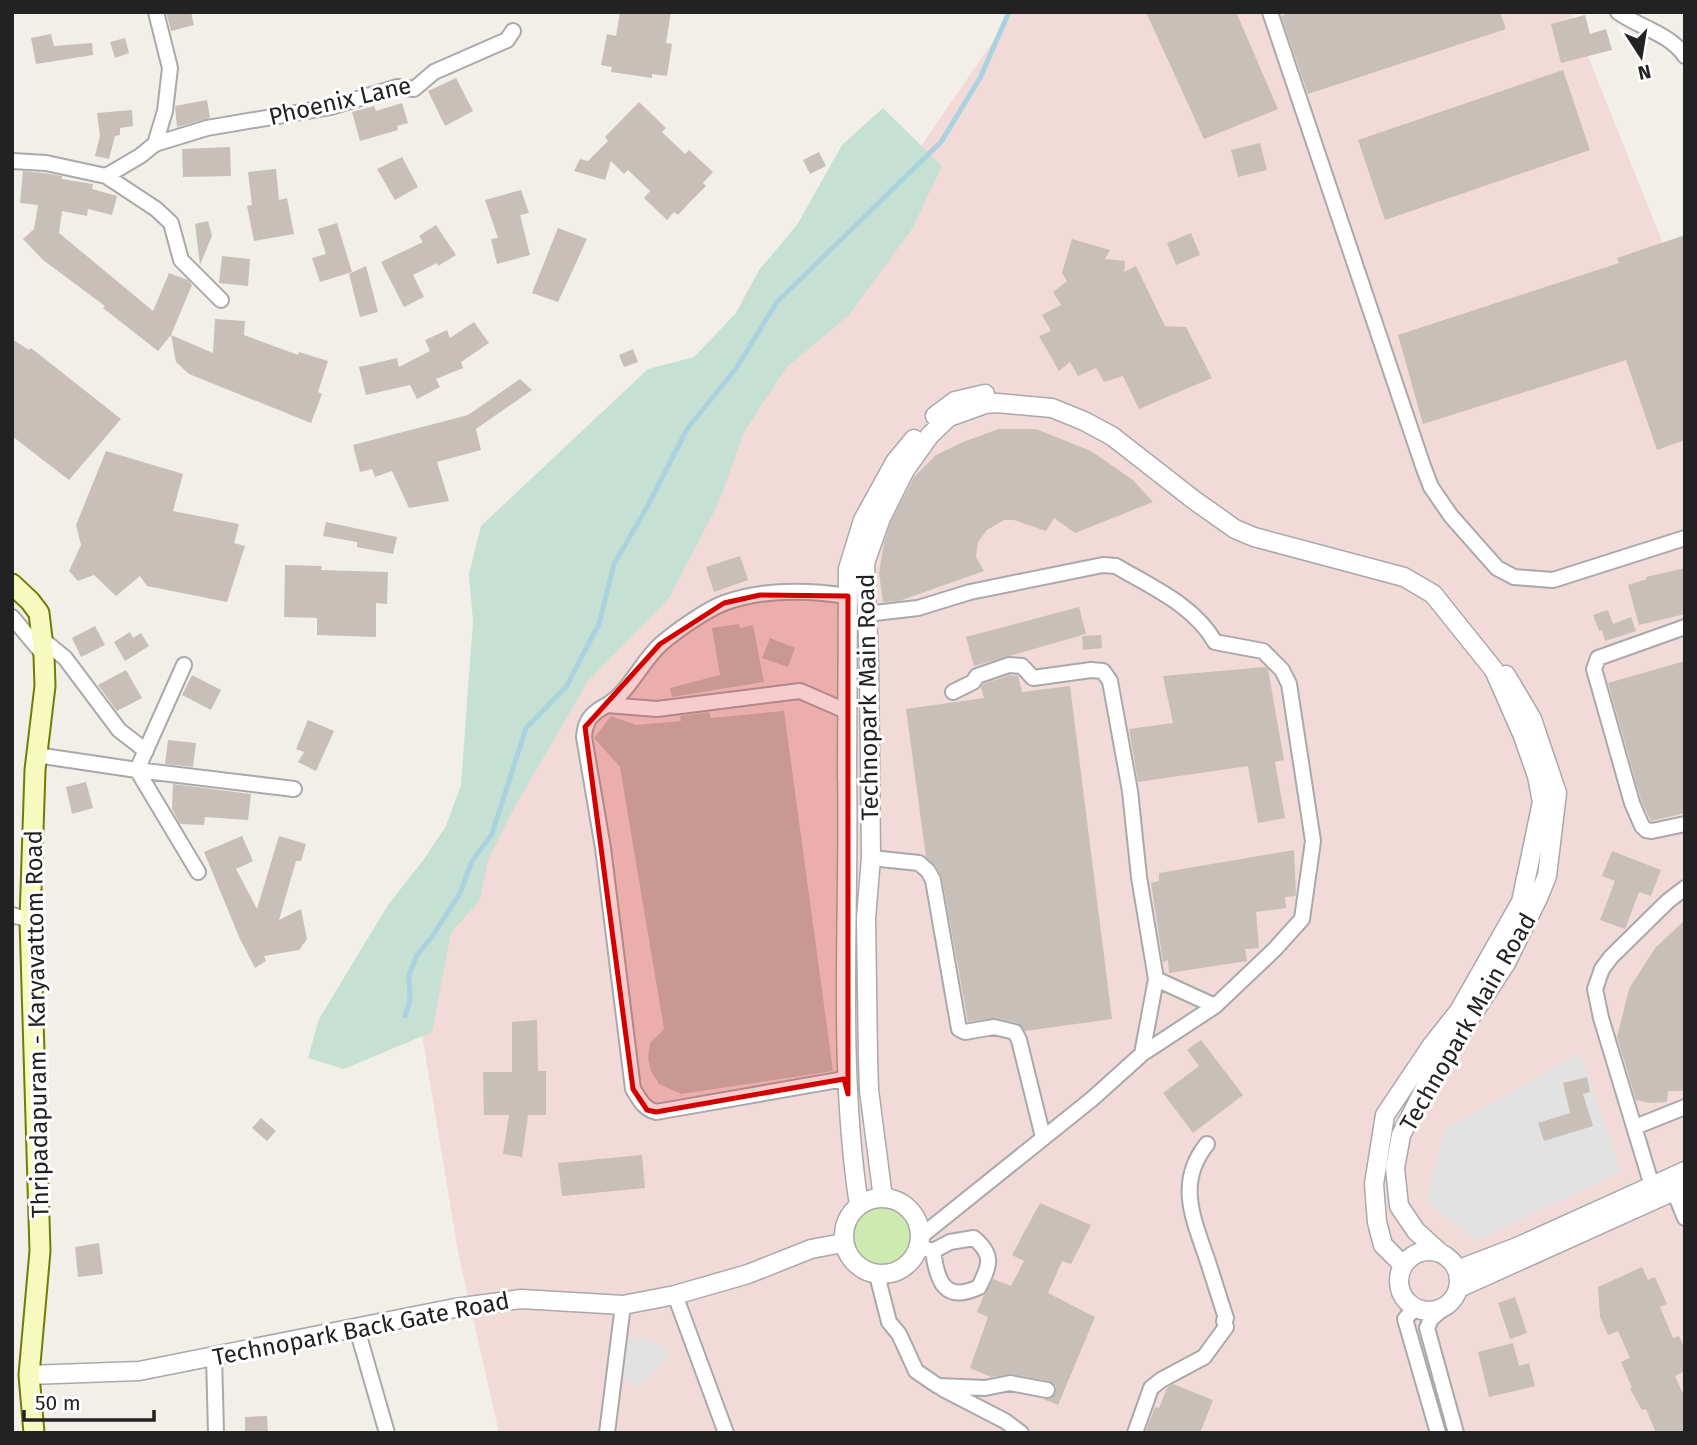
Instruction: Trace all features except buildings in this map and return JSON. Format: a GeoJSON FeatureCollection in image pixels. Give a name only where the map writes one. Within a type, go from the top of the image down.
{"type":"FeatureCollection","features":[{"type":"Feature","properties":{"kind":"main road","name":"Thripadapuram - Karyavattom Road"},"geometry":{"type":"LineString","coordinates":[[12,584],[39,613],[44,648],[45,686],[21,917],[40,1251],[29,1375],[34,1433]]}},
{"type":"Feature","properties":{"kind":"street"},"geometry":{"type":"LineString","coordinates":[[155,144],[164,111],[170,68],[156,12]]}},
{"type":"Feature","properties":{"kind":"street"},"geometry":{"type":"LineString","coordinates":[[1270,12],[1423,466],[1431,486],[1451,516],[1504,574],[1532,580],[1553,580],[1685,538]]}},
{"type":"Feature","properties":{"kind":"street"},"geometry":{"type":"LineString","coordinates":[[1618,12],[1666,38],[1685,56]]}},
{"type":"Feature","properties":{"kind":"street","name":"Phoenix Lane"},"geometry":{"type":"LineString","coordinates":[[106,176],[155,144],[207,128],[331,107],[397,87],[414,89],[434,72],[507,40],[513,31]]}},
{"type":"Feature","properties":{"kind":"street"},"geometry":{"type":"LineString","coordinates":[[12,161],[46,163],[106,176],[156,209],[171,223],[181,260],[221,300]]}},
{"type":"Feature","properties":{"kind":"street","name":"Technopark Main Road"},"geometry":{"type":"LineString","coordinates":[[859,1206],[848,1094],[845,987],[848,569],[863,520],[895,462],[927,423],[955,401],[1011,392],[1086,410],[1121,429],[1237,520],[1290,540],[1411,568],[1461,609],[1489,646],[1532,719],[1557,793],[1547,876],[1506,962],[1426,1087],[1401,1135],[1395,1168],[1399,1206],[1416,1231],[1439,1252]]}},
{"type":"Feature","properties":{"kind":"street","name":"Technopark Main Road"},"geometry":{"type":"LineString","coordinates":[[883,1198],[869,1090],[868,1057],[866,918],[871,858],[865,563],[881,518],[905,470],[930,435],[949,417],[985,404],[1052,408],[1112,436],[1194,500],[1235,528],[1277,544],[1404,577],[1433,594],[1494,670],[1523,736],[1537,776],[1542,802],[1521,902],[1459,1012],[1432,1045],[1385,1115],[1374,1184],[1377,1222],[1383,1245],[1403,1265]]}},
{"type":"Feature","properties":{"kind":"street"},"geometry":{"type":"LineString","coordinates":[[866,614],[918,608],[970,593],[1103,565],[1116,566],[1189,610],[1208,629],[1215,642],[1263,651],[1282,670],[1289,684],[1294,711],[1313,841],[1302,919],[1275,949],[1215,1006],[1142,1054],[1092,1099],[1043,1137],[924,1245],[903,1268],[891,1274],[877,1275],[859,1268],[852,1261],[843,1243],[845,1224],[866,1201],[883,1198],[905,1206],[916,1218],[924,1245]]}},
{"type":"Feature","properties":{"kind":"street","name":"Technopark Main Road"},"geometry":{"type":"LineString","coordinates":[[847,779],[848,569]]}},
{"type":"Feature","properties":{"kind":"street"},"geometry":{"type":"LineString","coordinates":[[848,596],[811,592],[760,595],[724,603],[660,645],[617,698],[589,718],[584,737],[600,829],[634,1089],[647,1110],[656,1112],[844,1079],[848,1094]]}},
{"type":"Feature","properties":{"kind":"street"},"geometry":{"type":"LineString","coordinates":[[12,617],[44,648],[65,658],[119,730],[146,751]]}},
{"type":"Feature","properties":{"kind":"street"},"geometry":{"type":"LineString","coordinates":[[1685,627],[1598,658],[1594,669],[1632,803],[1642,826],[1653,831],[1685,824]]}},
{"type":"Feature","properties":{"kind":"street"},"geometry":{"type":"LineString","coordinates":[[137,770],[184,665]]}},
{"type":"Feature","properties":{"kind":"street"},"geometry":{"type":"LineString","coordinates":[[953,692],[973,682],[977,676],[1009,666],[1022,666],[1033,678],[1091,670],[1102,671],[1110,681],[1130,791],[1139,877],[1156,979],[1142,1054]]}},
{"type":"Feature","properties":{"kind":"street"},"geometry":{"type":"LineString","coordinates":[[607,705],[657,709],[800,691],[846,711]]}},
{"type":"Feature","properties":{"kind":"street"},"geometry":{"type":"LineString","coordinates":[[36,755],[294,789]]}},
{"type":"Feature","properties":{"kind":"street"},"geometry":{"type":"LineString","coordinates":[[137,770],[198,872]]}},
{"type":"Feature","properties":{"kind":"street"},"geometry":{"type":"LineString","coordinates":[[871,858],[919,863],[928,871],[933,880],[960,1020],[959,1028],[965,1032],[994,1027],[1015,1032],[1043,1137]]}},
{"type":"Feature","properties":{"kind":"street"},"geometry":{"type":"LineString","coordinates":[[1652,1186],[1601,1018],[1595,989],[1602,969],[1611,957],[1685,888]]}},
{"type":"Feature","properties":{"kind":"street"},"geometry":{"type":"LineString","coordinates":[[1156,979],[1215,1006]]}},
{"type":"Feature","properties":{"kind":"street"},"geometry":{"type":"LineString","coordinates":[[1635,1127],[1685,1107]]}},
{"type":"Feature","properties":{"kind":"street"},"geometry":{"type":"LineString","coordinates":[[1135,1433],[1151,1388],[1203,1357],[1226,1327],[1226,1318],[1191,1211],[1189,1185],[1194,1164],[1208,1144]]}},
{"type":"Feature","properties":{"kind":"street"},"geometry":{"type":"LineString","coordinates":[[1458,1279],[1517,1247],[1685,1171]]}},
{"type":"Feature","properties":{"kind":"street"},"geometry":{"type":"LineString","coordinates":[[1458,1279],[1679,1188],[1685,1218]]}},
{"type":"Feature","properties":{"kind":"street","name":"Technopark Back Gate Road"},"geometry":{"type":"LineString","coordinates":[[29,1375],[139,1371],[455,1308],[522,1299],[622,1305],[675,1295],[748,1274],[811,1249],[843,1243]]}},
{"type":"Feature","properties":{"kind":"street"},"geometry":{"type":"LineString","coordinates":[[1446,1306],[1430,1311],[1415,1308],[1407,1302],[1399,1284],[1403,1265],[1415,1254],[1423,1251],[1445,1255],[1458,1279],[1452,1300],[1446,1306],[1431,1319],[1427,1328],[1456,1433]]}},
{"type":"Feature","properties":{"kind":"street"},"geometry":{"type":"LineString","coordinates":[[877,1275],[889,1322],[899,1334],[916,1371],[938,1386],[1005,1421],[1021,1433]]}},
{"type":"Feature","properties":{"kind":"street"},"geometry":{"type":"LineString","coordinates":[[675,1295],[726,1433]]}},
{"type":"Feature","properties":{"kind":"street"},"geometry":{"type":"LineString","coordinates":[[607,1433],[622,1305]]}},
{"type":"Feature","properties":{"kind":"street"},"geometry":{"type":"LineString","coordinates":[[1415,1308],[1405,1318],[1438,1433]]}},
{"type":"Feature","properties":{"kind":"street"},"geometry":{"type":"LineString","coordinates":[[357,1329],[387,1433]]}},
{"type":"Feature","properties":{"kind":"street"},"geometry":{"type":"LineString","coordinates":[[214,1356],[216,1433]]}},
{"type":"Feature","properties":{"kind":"street"},"geometry":{"type":"LineString","coordinates":[[938,1386],[985,1388],[1010,1383],[1047,1390]]}},
{"type":"Feature","properties":{"kind":"highlighted area"},"geometry":{"type":"Polygon","coordinates":[[[760,595],[848,596],[848,1094],[844,1079],[656,1112],[647,1110],[633,1089],[585,727],[660,644],[724,603],[760,595]]]}},
{"type":"Feature","properties":{"kind":"shaded area"},"geometry":{"type":"Polygon","coordinates":[[[1007,12],[1570,12],[1685,298],[1685,1433],[499,1433],[458,1252],[407,944],[689,483],[1007,21],[1007,12]]]}},
{"type":"Feature","properties":{"kind":"shaded area"},"geometry":{"type":"Polygon","coordinates":[[[1580,1053],[1621,1172],[1476,1241],[1426,1201],[1444,1130],[1580,1053]]]}},
{"type":"Feature","properties":{"kind":"shaded area"},"geometry":{"type":"Polygon","coordinates":[[[620,1335],[642,1338],[665,1346],[668,1357],[639,1387],[625,1381],[616,1369],[620,1335]]]}},
{"type":"Feature","properties":{"kind":"green space"},"geometry":{"type":"Polygon","coordinates":[[[883,108],[942,166],[912,229],[849,315],[787,367],[744,432],[719,502],[669,598],[588,681],[514,808],[488,860],[480,900],[451,933],[432,1032],[344,1069],[308,1058],[319,1019],[388,905],[446,826],[461,785],[473,621],[469,574],[481,526],[648,369],[694,357],[736,313],[759,270],[797,225],[842,145],[883,108]]]}},
{"type":"Feature","properties":{"kind":"green space"},"geometry":{"type":"Polygon","coordinates":[[[881,1205],[903,1214],[912,1236],[903,1258],[881,1267],[859,1258],[850,1236],[859,1214],[881,1205]]]}},
{"type":"Feature","properties":{"kind":"waterway"},"geometry":{"type":"LineString","coordinates":[[405,1016],[410,1001],[409,975],[417,955],[460,893],[472,861],[492,834],[526,728],[566,687],[599,624],[614,564],[687,429],[735,370],[777,302],[941,142],[980,78],[1009,12]]}}]}
